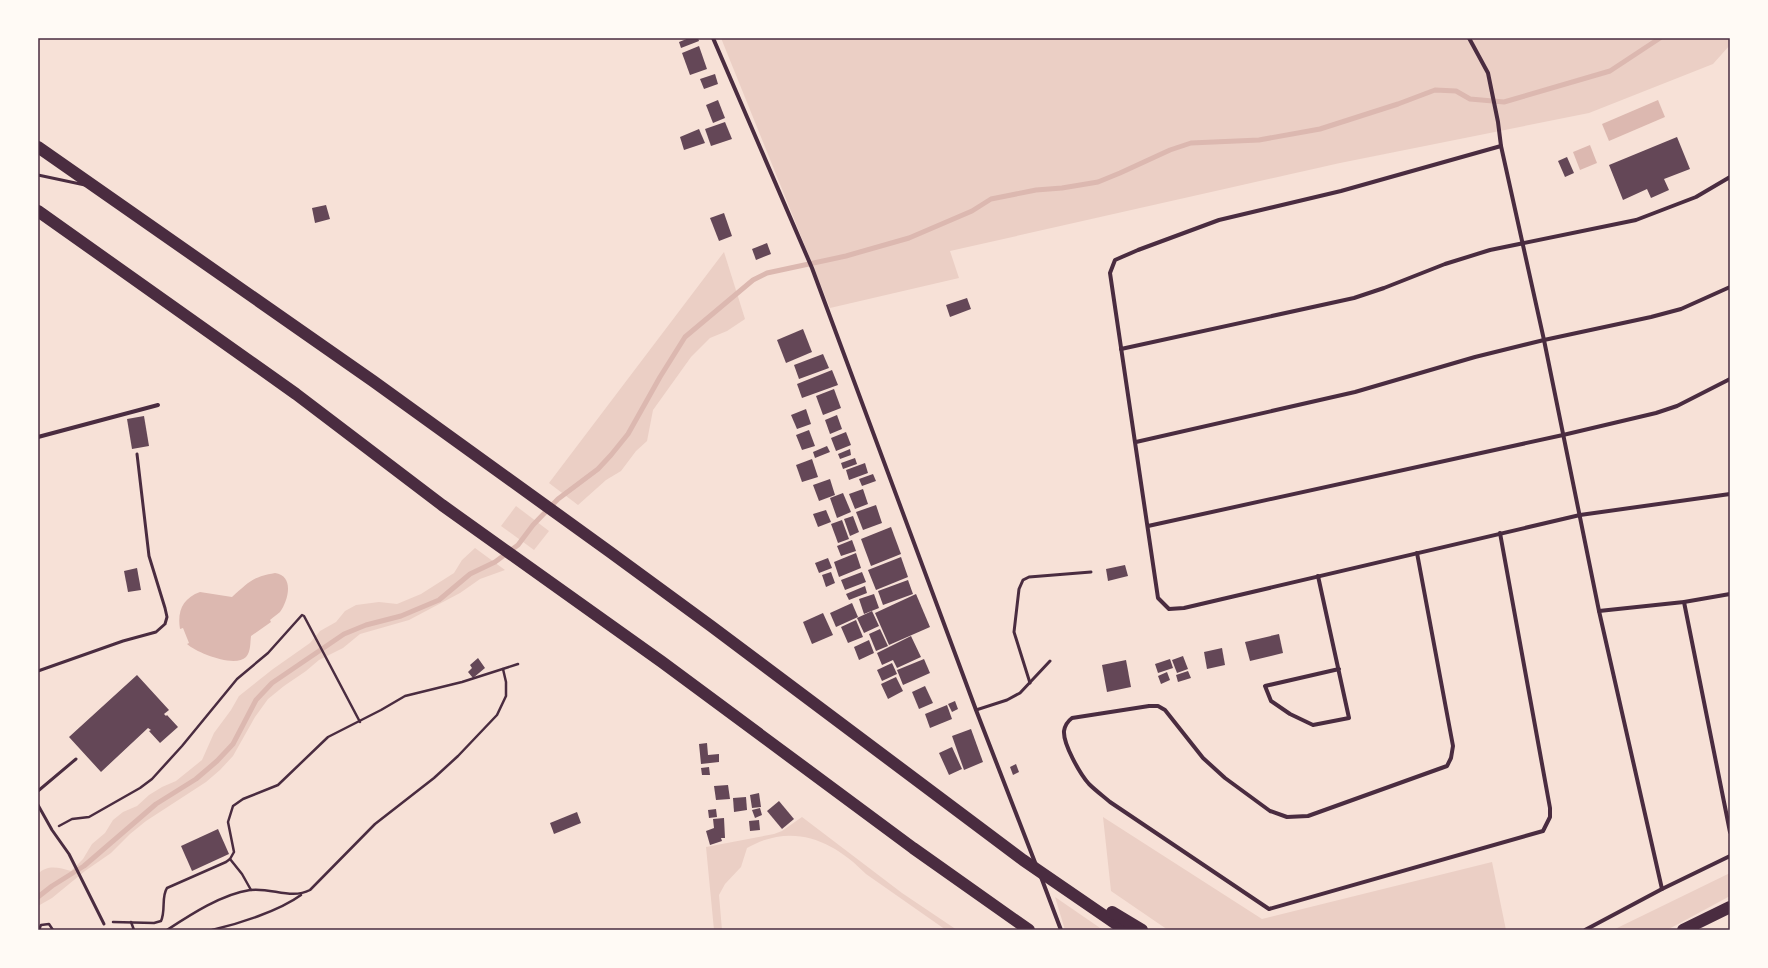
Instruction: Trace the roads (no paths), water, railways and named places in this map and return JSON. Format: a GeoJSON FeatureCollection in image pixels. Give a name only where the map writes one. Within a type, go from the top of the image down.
{"type":"FeatureCollection","features":[{"type":"Feature","properties":{"kind":"highway"},"geometry":{"type":"LineString","coordinates":[[38,146],[94,187],[373,381],[610,552],[1023,860],[1124,930]]}},
{"type":"Feature","properties":{"kind":"highway"},"geometry":{"type":"LineString","coordinates":[[38,211],[296,394],[442,505],[662,662],[913,848],[1029,930]]}},
{"type":"Feature","properties":{"kind":"highway"},"geometry":{"type":"LineString","coordinates":[[1023,860],[1142,930]]}},
{"type":"Feature","properties":{"kind":"highway"},"geometry":{"type":"LineString","coordinates":[[1683,930],[1730,907]]}},
{"type":"Feature","properties":{"kind":"street"},"geometry":{"type":"LineString","coordinates":[[713,38],[812,268],[976,710],[1061,930]]}},
{"type":"Feature","properties":{"kind":"street"},"geometry":{"type":"LineString","coordinates":[[1469,38],[1488,73],[1498,122],[1501,146],[1544,340],[1599,610],[1662,889]]}},
{"type":"Feature","properties":{"kind":"street"},"geometry":{"type":"LineString","coordinates":[[1501,146],[1341,191],[1220,220],[1115,260],[1110,273],[1158,598],[1169,609],[1184,608],[1580,515],[1730,494]]}},
{"type":"Feature","properties":{"kind":"street"},"geometry":{"type":"LineString","coordinates":[[1121,349],[1354,298],[1463,258],[1522,243],[1636,220],[1696,197],[1730,177]]}},
{"type":"Feature","properties":{"kind":"street"},"geometry":{"type":"LineString","coordinates":[[1136,442],[1355,392],[1475,357],[1681,309],[1730,287]]}},
{"type":"Feature","properties":{"kind":"street"},"geometry":{"type":"LineString","coordinates":[[1148,526],[1563,435],[1656,413],[1677,406],[1730,380]]}},
{"type":"Feature","properties":{"kind":"street"},"geometry":{"type":"LineString","coordinates":[[38,438],[158,405]]}},
{"type":"Feature","properties":{"kind":"street"},"geometry":{"type":"LineString","coordinates":[[1417,553],[1453,746],[1451,758],[1447,766],[1308,816],[1287,817],[1270,811],[1225,778],[1203,758],[1165,710],[1158,706],[1149,706],[1072,718],[1067,723],[1064,730],[1064,738],[1079,770],[1089,784],[1110,802],[1269,909],[1543,832],[1550,817],[1550,808],[1500,533]]}},
{"type":"Feature","properties":{"kind":"street"},"geometry":{"type":"LineString","coordinates":[[1318,576],[1339,669],[1350,718],[1313,725],[1290,714],[1271,701],[1265,686],[1339,669]]}},
{"type":"Feature","properties":{"kind":"street"},"geometry":{"type":"LineString","coordinates":[[1599,610],[1684,602],[1730,594]]}},
{"type":"Feature","properties":{"kind":"street"},"geometry":{"type":"LineString","coordinates":[[1684,602],[1730,832]]}},
{"type":"Feature","properties":{"kind":"street"},"geometry":{"type":"LineString","coordinates":[[1585,930],[1662,889],[1730,856]]}},
{"type":"Feature","properties":{"kind":"lane"},"geometry":{"type":"LineString","coordinates":[[38,175],[94,187]]}},
{"type":"Feature","properties":{"kind":"lane"},"geometry":{"type":"LineString","coordinates":[[38,671],[123,641],[156,632],[165,624],[167,617],[165,608],[149,556],[137,454]]}},
{"type":"Feature","properties":{"kind":"lane"},"geometry":{"type":"LineString","coordinates":[[1030,684],[1014,632],[1019,589],[1023,580],[1029,577],[1091,572]]}},
{"type":"Feature","properties":{"kind":"lane"},"geometry":{"type":"LineString","coordinates":[[976,710],[1007,700],[1020,693],[1050,661]]}},
{"type":"Feature","properties":{"kind":"lane"},"geometry":{"type":"LineString","coordinates":[[38,791],[76,760]]}},
{"type":"Feature","properties":{"kind":"lane"},"geometry":{"type":"LineString","coordinates":[[38,805],[52,830],[69,854],[104,924]]}},
{"type":"Feature","properties":{"kind":"waterway"},"geometry":{"type":"LineString","coordinates":[[38,897],[52,886],[84,866],[156,804],[196,779],[217,761],[233,744],[256,700],[272,683],[344,634],[366,625],[401,616],[439,600],[470,574],[495,562],[518,545],[533,525],[558,499],[598,469],[628,434],[660,377],[685,337],[753,280],[767,273],[846,256],[909,238],[972,211],[991,199],[1036,190],[1062,188],[1098,182],[1170,150],[1191,143],[1259,140],[1320,129],[1398,104],[1435,90],[1456,91],[1470,99],[1504,102],[1610,71],[1660,38]]}}]}
